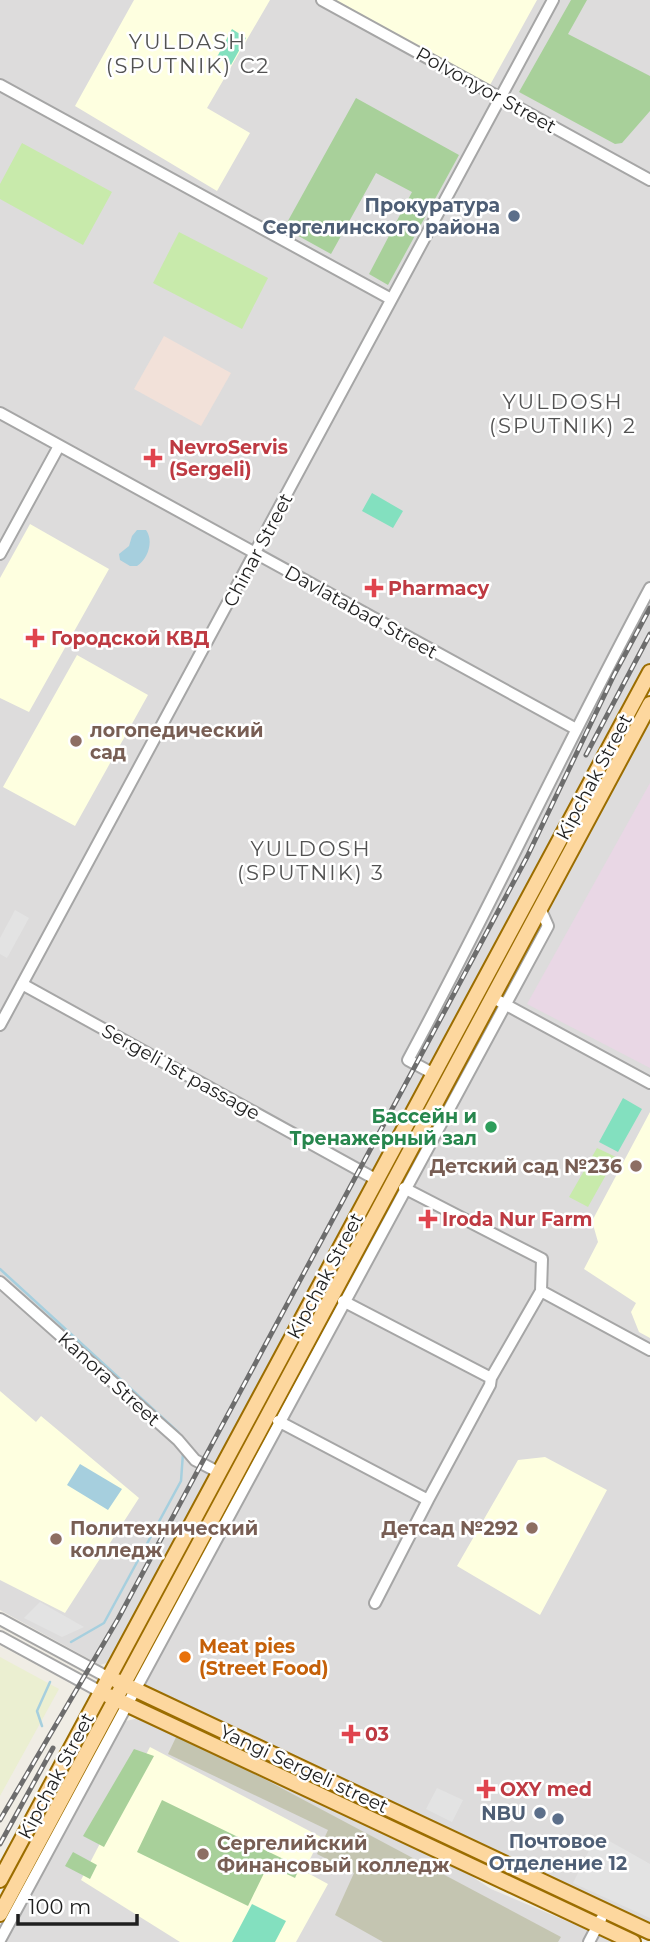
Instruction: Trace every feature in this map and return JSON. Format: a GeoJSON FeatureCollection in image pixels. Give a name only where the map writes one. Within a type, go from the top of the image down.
{"type":"FeatureCollection","features":[{"type":"Feature","properties":{"kind":"main road","name":"Kipchak Street"},"geometry":{"type":"LineString","coordinates":[[0,1880],[377,1180],[498,1001],[534,905],[649,678]]}},
{"type":"Feature","properties":{"kind":"main road","name":"Kipchak Street"},"geometry":{"type":"LineString","coordinates":[[0,1914],[129,1687],[426,1104],[434,1074],[650,704]]}},
{"type":"Feature","properties":{"kind":"main road"},"geometry":{"type":"LineString","coordinates":[[203,1503],[217,1510]]}},
{"type":"Feature","properties":{"kind":"main road"},"geometry":{"type":"LineString","coordinates":[[109,1678],[121,1701]]}},
{"type":"Feature","properties":{"kind":"main road","name":"Yangi Sergeli street"},"geometry":{"type":"LineString","coordinates":[[109,1678],[650,1932]]}},
{"type":"Feature","properties":{"kind":"main road","name":"Yangi Sergeli street"},"geometry":{"type":"LineString","coordinates":[[102,1692],[633,1942]]}},
{"type":"Feature","properties":{"kind":"main road"},"geometry":{"type":"LineString","coordinates":[[12,1858],[26,1865]]}},
{"type":"Feature","properties":{"kind":"street","name":"Polvonyor Street"},"geometry":{"type":"LineString","coordinates":[[322,0],[650,180]]}},
{"type":"Feature","properties":{"kind":"street","name":"Chinar Street"},"geometry":{"type":"LineString","coordinates":[[0,1025],[257,554],[553,0]]}},
{"type":"Feature","properties":{"kind":"street"},"geometry":{"type":"LineString","coordinates":[[0,85],[391,299]]}},
{"type":"Feature","properties":{"kind":"street","name":"Davlatabad Street"},"geometry":{"type":"LineString","coordinates":[[0,413],[576,729]]}},
{"type":"Feature","properties":{"kind":"street"},"geometry":{"type":"LineString","coordinates":[[0,554],[60,446]]}},
{"type":"Feature","properties":{"kind":"street"},"geometry":{"type":"LineString","coordinates":[[434,1074],[408,1059],[498,891],[576,729],[650,588]]}},
{"type":"Feature","properties":{"kind":"street","name":"Sergeli 1st passage"},"geometry":{"type":"LineString","coordinates":[[22,984],[377,1180]]}},
{"type":"Feature","properties":{"kind":"street"},"geometry":{"type":"LineString","coordinates":[[498,1001],[650,1083]]}},
{"type":"Feature","properties":{"kind":"street","name":"Kipchak Street"},"geometry":{"type":"LineString","coordinates":[[129,1687],[147,1667],[404,1188],[498,1001]]}},
{"type":"Feature","properties":{"kind":"street"},"geometry":{"type":"LineString","coordinates":[[375,1603],[490,1385],[491,1378],[541,1291],[542,1259],[404,1188]]}},
{"type":"Feature","properties":{"kind":"street","name":"Kanora Street"},"geometry":{"type":"LineString","coordinates":[[0,1282],[180,1443],[195,1460],[220,1473]]}},
{"type":"Feature","properties":{"kind":"street"},"geometry":{"type":"LineString","coordinates":[[541,1291],[650,1350]]}},
{"type":"Feature","properties":{"kind":"street"},"geometry":{"type":"LineString","coordinates":[[343,1301],[491,1378]]}},
{"type":"Feature","properties":{"kind":"street"},"geometry":{"type":"LineString","coordinates":[[278,1421],[428,1500]]}},
{"type":"Feature","properties":{"kind":"street"},"geometry":{"type":"LineString","coordinates":[[0,1619],[109,1678]]}},
{"type":"Feature","properties":{"kind":"street"},"geometry":{"type":"LineString","coordinates":[[0,1637],[102,1692]]}},
{"type":"Feature","properties":{"kind":"street"},"geometry":{"type":"LineString","coordinates":[[67,1674],[75,1659]]}},
{"type":"Feature","properties":{"kind":"street"},"geometry":{"type":"LineString","coordinates":[[147,1667],[147,1681],[160,1702]]}},
{"type":"Feature","properties":{"kind":"street","name":"Kipchak Street"},"geometry":{"type":"LineString","coordinates":[[0,1940],[117,1722],[121,1701]]}},
{"type":"Feature","properties":{"kind":"street","name":"Kipchak Street"},"geometry":{"type":"LineString","coordinates":[[117,1722],[135,1714],[152,1716]]}},
{"type":"Feature","properties":{"kind":"street"},"geometry":{"type":"LineString","coordinates":[[589,1942],[605,1911]]}},
{"type":"Feature","properties":{"kind":"shaded area"},"geometry":{"type":"Polygon","coordinates":[[[0,0],[650,0],[650,672],[298,1326],[187,1517],[110,1662],[100,1665],[0,1610],[0,0]]]}},
{"type":"Feature","properties":{"kind":"shaded area"},"geometry":{"type":"Polygon","coordinates":[[[134,0],[270,0],[207,108],[250,133],[217,191],[75,106],[134,0]]]}},
{"type":"Feature","properties":{"kind":"shaded area"},"geometry":{"type":"Polygon","coordinates":[[[334,0],[537,0],[490,85],[334,0]]]}},
{"type":"Feature","properties":{"kind":"shaded area"},"geometry":{"type":"Polygon","coordinates":[[[164,336],[231,373],[201,426],[134,389],[164,336]]]}},
{"type":"Feature","properties":{"kind":"shaded area","name":"Городской КВД"},"geometry":{"type":"Polygon","coordinates":[[[30,524],[109,569],[29,712],[0,698],[0,578],[30,524]]]}},
{"type":"Feature","properties":{"kind":"shaded area","name":"логопедический сад"},"geometry":{"type":"Polygon","coordinates":[[[77,655],[148,695],[75,826],[3,787],[77,655]]]}},
{"type":"Feature","properties":{"kind":"shaded area"},"geometry":{"type":"Polygon","coordinates":[[[650,704],[650,1932],[123,1685],[650,704]]]}},
{"type":"Feature","properties":{"kind":"shaded area"},"geometry":{"type":"Polygon","coordinates":[[[650,783],[650,1068],[527,1004],[650,783]]]}},
{"type":"Feature","properties":{"kind":"shaded area"},"geometry":{"type":"Polygon","coordinates":[[[15,910],[29,918],[7,958],[0,954],[0,938],[15,910]]]}},
{"type":"Feature","properties":{"kind":"shaded area","name":"Детский сад №236"},"geometry":{"type":"Polygon","coordinates":[[[650,1112],[650,1338],[639,1332],[631,1312],[636,1303],[584,1269],[598,1242],[592,1221],[650,1112]]]}},
{"type":"Feature","properties":{"kind":"shaded area","name":"Политехнический колледж"},"geometry":{"type":"Polygon","coordinates":[[[0,1391],[36,1422],[41,1416],[139,1498],[65,1613],[0,1580],[0,1391]]]}},
{"type":"Feature","properties":{"kind":"shaded area","name":"Детсад №292"},"geometry":{"type":"Polygon","coordinates":[[[545,1457],[607,1490],[540,1615],[457,1566],[518,1460],[545,1457]]]}},
{"type":"Feature","properties":{"kind":"shaded area"},"geometry":{"type":"Polygon","coordinates":[[[40,1602],[84,1627],[62,1637],[24,1618],[40,1602]]]}},
{"type":"Feature","properties":{"kind":"shaded area"},"geometry":{"type":"Polygon","coordinates":[[[0,1657],[59,1689],[0,1796],[0,1657]]]}},
{"type":"Feature","properties":{"kind":"shaded area"},"geometry":{"type":"Polygon","coordinates":[[[139,1718],[465,1872],[491,1889],[616,1942],[3,1942],[115,1732],[126,1721],[139,1718]]]}},
{"type":"Feature","properties":{"kind":"shaded area"},"geometry":{"type":"Polygon","coordinates":[[[178,1733],[561,1937],[558,1942],[383,1942],[335,1915],[354,1873],[317,1854],[328,1830],[168,1754],[178,1733]]]}},
{"type":"Feature","properties":{"kind":"shaded area","name":"Сергелийский Финансовый колледж"},"geometry":{"type":"Polygon","coordinates":[[[150,1747],[321,1837],[304,1871],[328,1884],[296,1942],[180,1942],[81,1880],[150,1747]]]}},
{"type":"Feature","properties":{"kind":"shaded area"},"geometry":{"type":"Polygon","coordinates":[[[437,1788],[463,1800],[452,1822],[426,1809],[437,1788]]]}},
{"type":"Feature","properties":{"kind":"shaded area"},"geometry":{"type":"Polygon","coordinates":[[[597,1834],[650,1864],[650,1918],[573,1883],[597,1834]]]}},
{"type":"Feature","properties":{"kind":"green space"},"geometry":{"type":"Polygon","coordinates":[[[571,0],[587,0],[568,34],[650,76],[650,111],[622,143],[615,144],[519,92],[571,0]]]}},
{"type":"Feature","properties":{"kind":"green space"},"geometry":{"type":"Polygon","coordinates":[[[232,29],[246,38],[231,65],[217,57],[232,29]]]}},
{"type":"Feature","properties":{"kind":"green space"},"geometry":{"type":"Polygon","coordinates":[[[356,98],[459,155],[388,285],[369,274],[412,192],[376,173],[331,254],[284,228],[356,98]]]}},
{"type":"Feature","properties":{"kind":"green space"},"geometry":{"type":"Polygon","coordinates":[[[22,143],[112,192],[83,245],[0,199],[0,184],[22,143]]]}},
{"type":"Feature","properties":{"kind":"green space"},"geometry":{"type":"Polygon","coordinates":[[[179,232],[268,278],[242,329],[153,283],[179,232]]]}},
{"type":"Feature","properties":{"kind":"green space"},"geometry":{"type":"Polygon","coordinates":[[[372,493],[403,511],[393,528],[362,511],[372,493]]]}},
{"type":"Feature","properties":{"kind":"green space"},"geometry":{"type":"Polygon","coordinates":[[[623,1098],[642,1109],[618,1152],[599,1142],[623,1098]]]}},
{"type":"Feature","properties":{"kind":"green space"},"geometry":{"type":"Polygon","coordinates":[[[597,1148],[616,1157],[588,1207],[569,1197],[597,1148]]]}},
{"type":"Feature","properties":{"kind":"green space"},"geometry":{"type":"Polygon","coordinates":[[[134,1749],[154,1756],[104,1847],[83,1836],[134,1749]]]}},
{"type":"Feature","properties":{"kind":"green space"},"geometry":{"type":"Polygon","coordinates":[[[162,1800],[300,1867],[295,1878],[268,1865],[248,1906],[137,1852],[162,1800]]]}},
{"type":"Feature","properties":{"kind":"green space"},"geometry":{"type":"Polygon","coordinates":[[[73,1852],[97,1865],[90,1879],[65,1866],[73,1852]]]}},
{"type":"Feature","properties":{"kind":"green space"},"geometry":{"type":"Polygon","coordinates":[[[252,1904],[286,1921],[275,1942],[232,1942],[252,1904]]]}},
{"type":"Feature","properties":{"kind":"water"},"geometry":{"type":"Polygon","coordinates":[[[137,530],[146,530],[150,539],[149,550],[141,563],[130,566],[120,560],[119,554],[129,546],[137,530]]]}},
{"type":"Feature","properties":{"kind":"water"},"geometry":{"type":"Polygon","coordinates":[[[80,1464],[122,1489],[108,1510],[67,1485],[80,1464]]]}},
{"type":"Feature","properties":{"kind":"waterway"},"geometry":{"type":"LineString","coordinates":[[0,1269],[178,1432],[179,1436]]}},
{"type":"Feature","properties":{"kind":"waterway"},"geometry":{"type":"LineString","coordinates":[[71,1642],[104,1623],[181,1481],[183,1453]]}},
{"type":"Feature","properties":{"kind":"waterway"},"geometry":{"type":"LineString","coordinates":[[42,1726],[37,1711],[50,1682]]}},
{"type":"Feature","properties":{"kind":"railway"},"geometry":{"type":"LineString","coordinates":[[0,1820],[118,1619],[449,1003],[527,857],[614,675],[650,608]]}},
{"type":"Feature","properties":{"kind":"railway"},"geometry":{"type":"LineString","coordinates":[[586,755],[650,634]]}},
{"type":"Feature","properties":{"kind":"railway"},"geometry":{"type":"LineString","coordinates":[[0,1844],[53,1748]]}},
{"type":"Feature","properties":{"kind":"place","name":"Прокуратура Сергелинского района"},"geometry":{"type":"Point","coordinates":[514,216]}},
{"type":"Feature","properties":{"kind":"place","name":"NevroServis (Sergeli)"},"geometry":{"type":"Point","coordinates":[153,458]}},
{"type":"Feature","properties":{"kind":"place","name":"Pharmacy"},"geometry":{"type":"Point","coordinates":[374,588]}},
{"type":"Feature","properties":{"kind":"place","name":"Городской КВД"},"geometry":{"type":"Point","coordinates":[35,638]}},
{"type":"Feature","properties":{"kind":"place","name":"логопедический сад"},"geometry":{"type":"Point","coordinates":[76,741]}},
{"type":"Feature","properties":{"kind":"place","name":"Бассейн и Тренажерный зал"},"geometry":{"type":"Point","coordinates":[491,1127]}},
{"type":"Feature","properties":{"kind":"place","name":"Детский сад №236"},"geometry":{"type":"Point","coordinates":[636,1166]}},
{"type":"Feature","properties":{"kind":"place","name":"Iroda Nur Farm"},"geometry":{"type":"Point","coordinates":[428,1219]}},
{"type":"Feature","properties":{"kind":"place","name":"Детсад №292"},"geometry":{"type":"Point","coordinates":[532,1528]}},
{"type":"Feature","properties":{"kind":"place","name":"Политехнический колледж"},"geometry":{"type":"Point","coordinates":[56,1539]}},
{"type":"Feature","properties":{"kind":"place","name":"Meat pies (Street Food)"},"geometry":{"type":"Point","coordinates":[185,1657]}},
{"type":"Feature","properties":{"kind":"place","name":"03"},"geometry":{"type":"Point","coordinates":[351,1734]}},
{"type":"Feature","properties":{"kind":"place","name":"OXY med"},"geometry":{"type":"Point","coordinates":[486,1789]}},
{"type":"Feature","properties":{"kind":"place","name":"NBU"},"geometry":{"type":"Point","coordinates":[540,1813]}},
{"type":"Feature","properties":{"kind":"place","name":"Почтовое Отделение 12"},"geometry":{"type":"Point","coordinates":[558,1819]}},
{"type":"Feature","properties":{"kind":"place","name":"Сергелийский Финансовый колледж"},"geometry":{"type":"Point","coordinates":[203,1854]}},
{"type":"Feature","properties":{"kind":"district","name":"YULDASH (SPUTNIK) C2"},"geometry":{"type":"Point","coordinates":[188,53]}},
{"type":"Feature","properties":{"kind":"district","name":"YULDOSH (SPUTNIK) 2"},"geometry":{"type":"Point","coordinates":[563,413]}},
{"type":"Feature","properties":{"kind":"district","name":"YULDOSH (SPUTNIK) 3"},"geometry":{"type":"Point","coordinates":[311,860]}}]}
